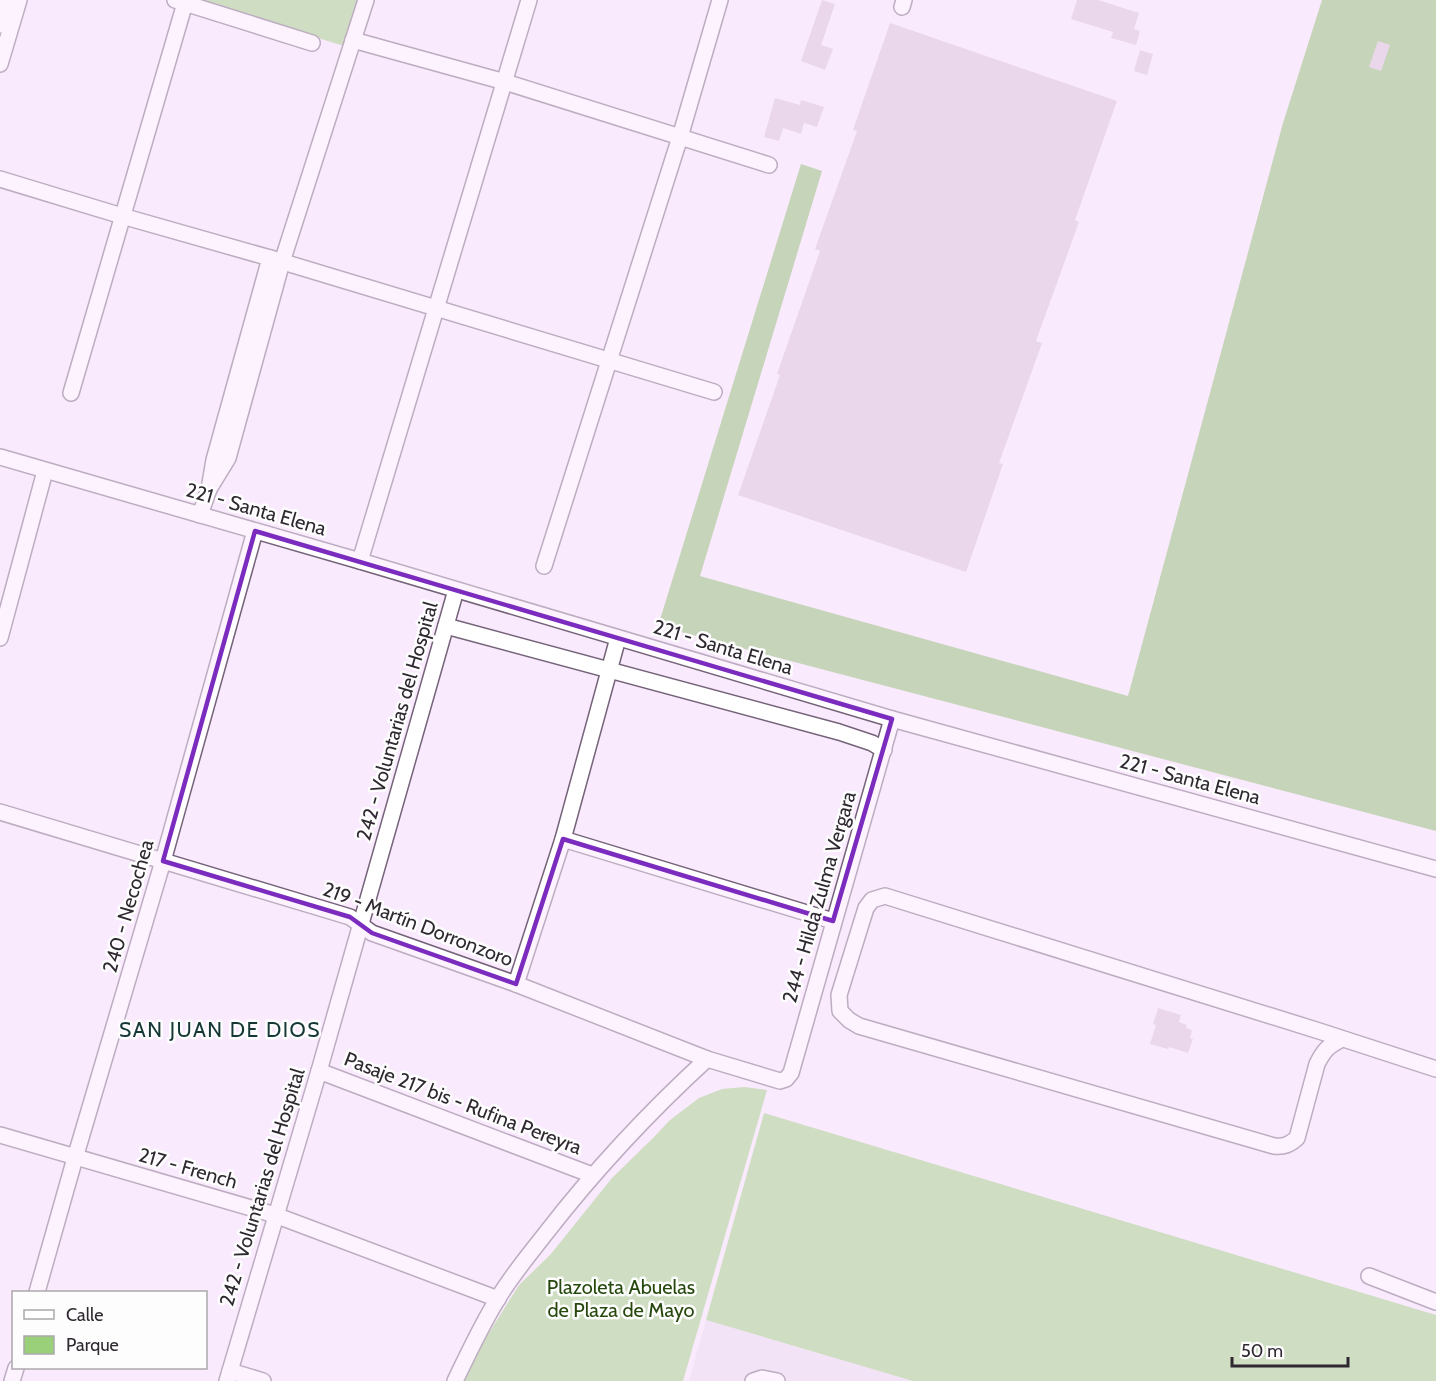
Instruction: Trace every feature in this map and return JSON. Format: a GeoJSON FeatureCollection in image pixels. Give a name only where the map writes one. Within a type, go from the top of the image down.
{"type":"FeatureCollection","features":[{"type":"Feature","properties":{"kind":"street"},"geometry":{"type":"LineString","coordinates":[[0,25],[8,0]]}},
{"type":"Feature","properties":{"kind":"street"},"geometry":{"type":"LineString","coordinates":[[0,64],[19,0]]}},
{"type":"Feature","properties":{"kind":"street"},"geometry":{"type":"LineString","coordinates":[[200,515],[209,489],[228,458],[276,260],[366,0]]}},
{"type":"Feature","properties":{"kind":"street"},"geometry":{"type":"LineString","coordinates":[[360,561],[529,0]]}},
{"type":"Feature","properties":{"kind":"street"},"geometry":{"type":"LineString","coordinates":[[544,566],[680,137],[720,0]]}},
{"type":"Feature","properties":{"kind":"street"},"geometry":{"type":"LineString","coordinates":[[71,393],[180,2],[312,43]]}},
{"type":"Feature","properties":{"kind":"street"},"geometry":{"type":"LineString","coordinates":[[353,40],[505,82],[769,165]]}},
{"type":"Feature","properties":{"kind":"street"},"geometry":{"type":"LineString","coordinates":[[0,179],[714,392]]}},
{"type":"Feature","properties":{"kind":"street","name":"221 - Santa Elena"},"geometry":{"type":"LineString","coordinates":[[0,457],[892,719],[1436,869]]}},
{"type":"Feature","properties":{"kind":"street"},"geometry":{"type":"LineString","coordinates":[[0,638],[45,471]]}},
{"type":"Feature","properties":{"kind":"street","name":"240 - Necochea"},"geometry":{"type":"LineString","coordinates":[[38,1291],[163,861],[255,531]]}},
{"type":"Feature","properties":{"kind":"street","name":"242 - Voluntarias del Hospital"},"geometry":{"type":"LineString","coordinates":[[228,1376],[319,1071],[456,590]]}},
{"type":"Feature","properties":{"kind":"street"},"geometry":{"type":"LineString","coordinates":[[446,626],[839,732],[872,743],[884,750]]}},
{"type":"Feature","properties":{"kind":"street"},"geometry":{"type":"LineString","coordinates":[[516,984],[562,839],[618,638]]}},
{"type":"Feature","properties":{"kind":"street","name":"244 - Hilda Zulma Vergara"},"geometry":{"type":"LineString","coordinates":[[780,1081],[786,1079],[791,1073],[892,719]]}},
{"type":"Feature","properties":{"kind":"street","name":"219 - Martín Dorronzoro"},"geometry":{"type":"LineString","coordinates":[[0,812],[351,917],[372,933],[516,984],[707,1059],[780,1081]]}},
{"type":"Feature","properties":{"kind":"street"},"geometry":{"type":"LineString","coordinates":[[562,839],[833,921]]}},
{"type":"Feature","properties":{"kind":"street"},"geometry":{"type":"LineString","coordinates":[[1342,1039],[1326,1048],[1321,1056],[1297,1138],[1283,1147],[859,1026],[840,1011],[839,995],[866,908],[872,900],[885,896],[1342,1039],[1436,1069]]}},
{"type":"Feature","properties":{"kind":"street"},"geometry":{"type":"LineString","coordinates":[[455,1381],[498,1299],[533,1249],[592,1175],[621,1143],[707,1059]]}},
{"type":"Feature","properties":{"kind":"street","name":"Pasaje 217 bis - Rufina Pereyra"},"geometry":{"type":"LineString","coordinates":[[319,1071],[592,1175]]}},
{"type":"Feature","properties":{"kind":"street","name":"217 - French"},"geometry":{"type":"LineString","coordinates":[[0,1135],[275,1215],[498,1299]]}},
{"type":"Feature","properties":{"kind":"street"},"geometry":{"type":"LineString","coordinates":[[1369,1276],[1436,1302]]}},
{"type":"Feature","properties":{"kind":"street"},"geometry":{"type":"LineString","coordinates":[[228,1376],[262,1381]]}},
{"type":"Feature","properties":{"kind":"street"},"geometry":{"type":"LineString","coordinates":[[753,1381],[762,1378],[777,1381]]}},
{"type":"Feature","properties":{"kind":"highlighted area"},"geometry":{"type":"Polygon","coordinates":[[[255,531],[892,719],[833,921],[563,839],[516,984],[372,933],[350,917],[163,861],[255,531]]]}},
{"type":"Feature","properties":{"kind":"shaded area"},"geometry":{"type":"Polygon","coordinates":[[[706,1320],[913,1381],[689,1381],[706,1320]]]}},
{"type":"Feature","properties":{"kind":"green space"},"geometry":{"type":"Polygon","coordinates":[[[194,0],[358,0],[344,46],[194,0]]]}},
{"type":"Feature","properties":{"kind":"green space"},"geometry":{"type":"Polygon","coordinates":[[[1322,0],[1436,0],[1436,831],[658,626],[801,164],[822,171],[700,576],[1128,696],[1283,123],[1322,0]]]}},
{"type":"Feature","properties":{"kind":"green space","name":"Plazoleta Abuelas de Plaza de Mayo"},"geometry":{"type":"Polygon","coordinates":[[[744,1087],[767,1090],[683,1381],[461,1381],[519,1285],[550,1255],[612,1178],[670,1120],[699,1098],[722,1089],[744,1087]]]}},
{"type":"Feature","properties":{"kind":"green space"},"geometry":{"type":"Polygon","coordinates":[[[764,1113],[1436,1315],[1436,1381],[913,1381],[706,1320],[764,1113]]]}},
{"type":"Feature","properties":{"kind":"building"},"geometry":{"type":"Polygon","coordinates":[[[822,0],[835,4],[821,45],[833,49],[825,70],[801,61],[822,0]]]}},
{"type":"Feature","properties":{"kind":"building"},"geometry":{"type":"Polygon","coordinates":[[[1077,0],[1098,0],[1139,13],[1134,29],[1140,31],[1136,45],[1111,38],[1113,32],[1071,19],[1077,0]]]}},
{"type":"Feature","properties":{"kind":"building"},"geometry":{"type":"Polygon","coordinates":[[[890,23],[1117,101],[1075,220],[1079,222],[1036,341],[1042,343],[999,463],[1003,464],[966,572],[738,495],[820,251],[815,249],[857,131],[853,130],[890,23]]]}},
{"type":"Feature","properties":{"kind":"building"},"geometry":{"type":"Polygon","coordinates":[[[1378,41],[1390,45],[1381,71],[1369,67],[1378,41]]]}},
{"type":"Feature","properties":{"kind":"building"},"geometry":{"type":"Polygon","coordinates":[[[1140,50],[1153,54],[1147,75],[1134,71],[1140,50]]]}},
{"type":"Feature","properties":{"kind":"building"},"geometry":{"type":"Polygon","coordinates":[[[775,98],[800,105],[801,100],[824,107],[817,127],[804,123],[801,134],[783,128],[779,141],[764,137],[775,98]]]}},
{"type":"Feature","properties":{"kind":"building"},"geometry":{"type":"Polygon","coordinates":[[[1158,1008],[1181,1015],[1179,1022],[1192,1030],[1190,1038],[1193,1039],[1188,1053],[1150,1044],[1158,1008]]]}},
{"type":"Feature","properties":{"kind":"district","name":"SAN JUAN DE DIOS"},"geometry":{"type":"Point","coordinates":[220,1029]}}]}
